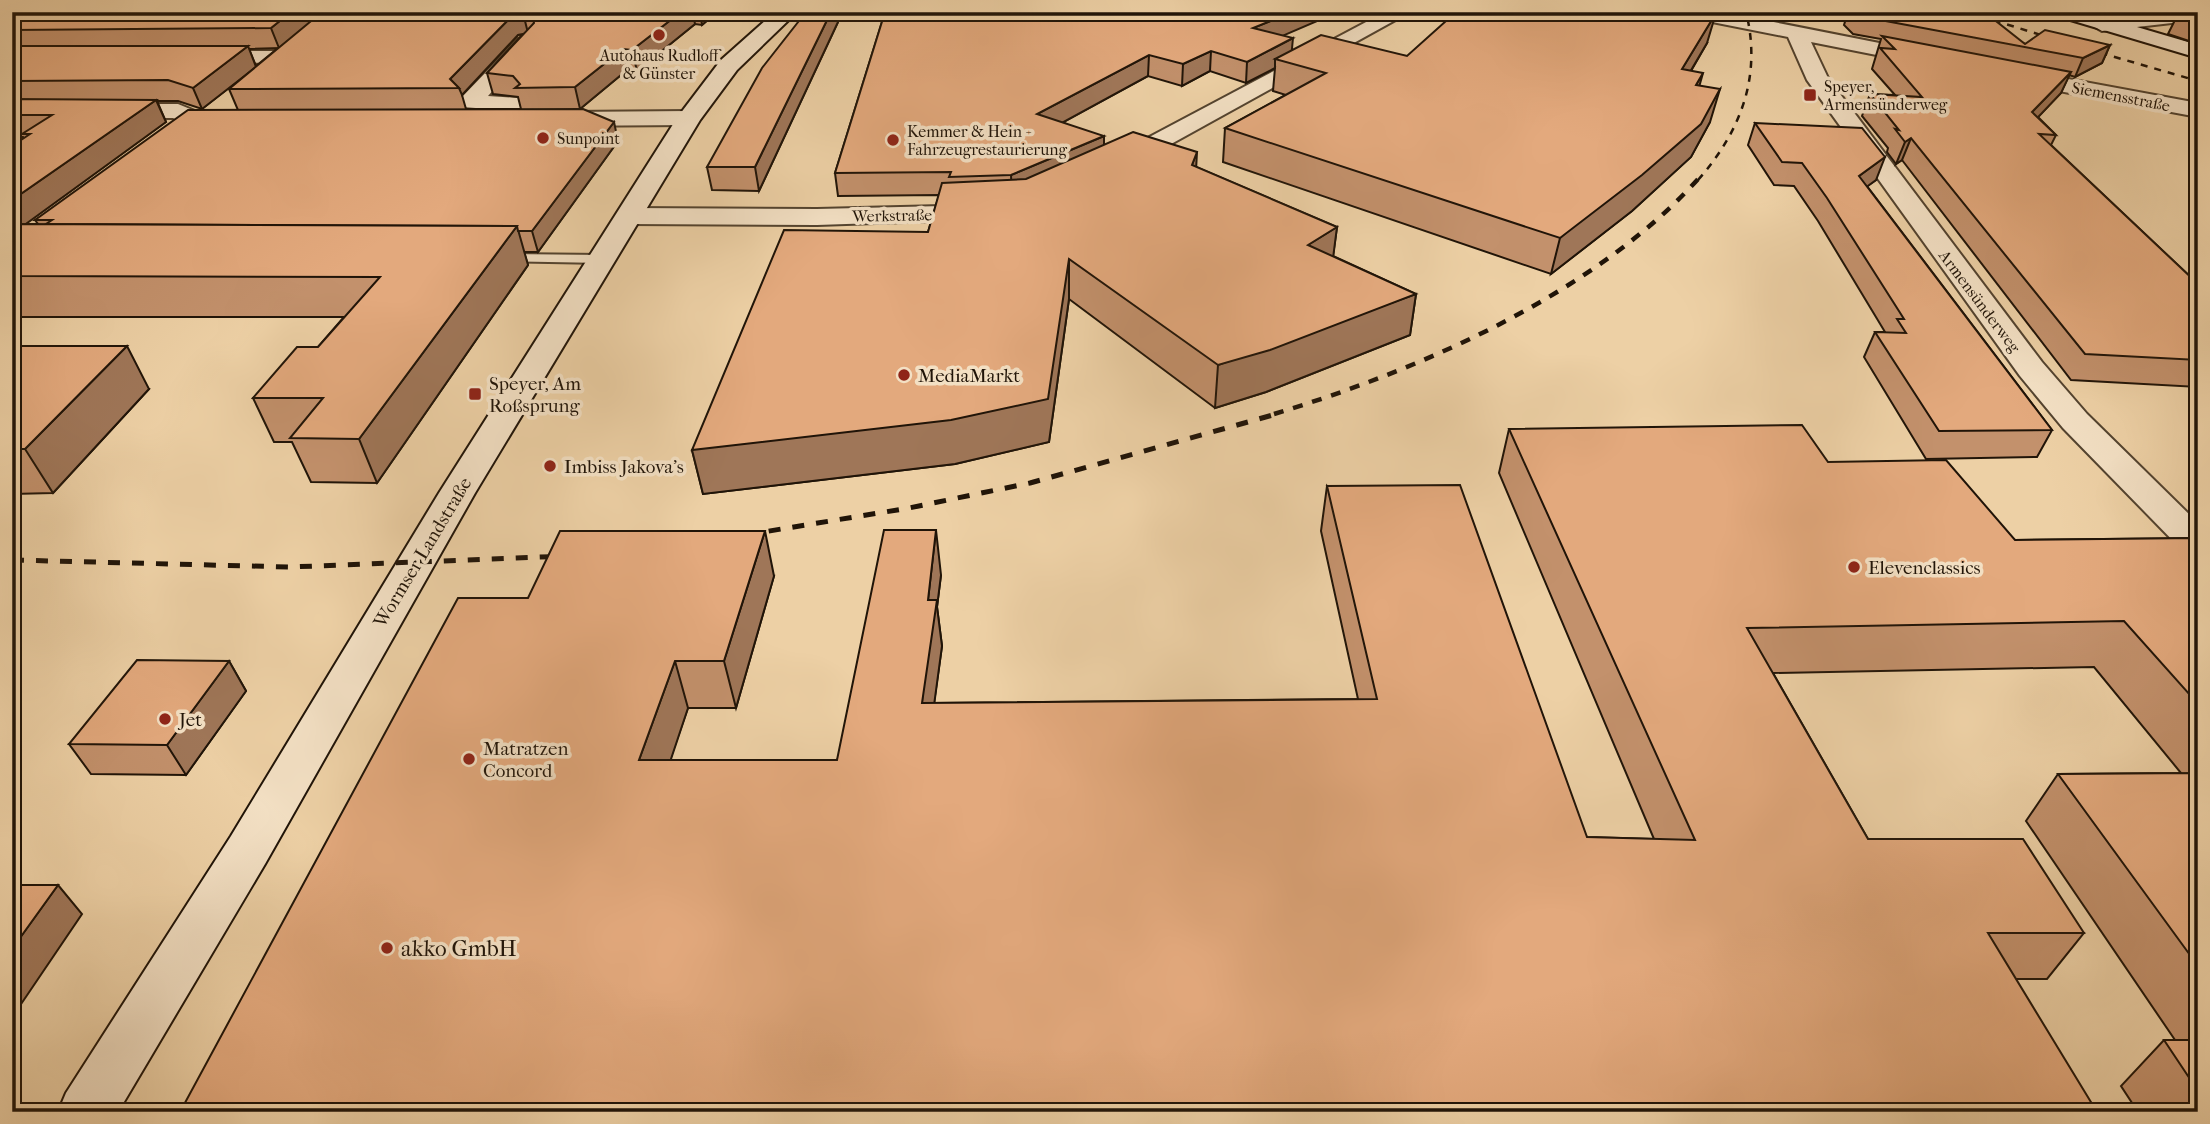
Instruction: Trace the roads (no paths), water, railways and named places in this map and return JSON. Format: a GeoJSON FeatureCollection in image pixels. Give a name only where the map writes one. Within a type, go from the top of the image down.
{"type":"FeatureCollection","features":[{"type":"Feature","properties":{"kind":"street"},"geometry":{"type":"LineString","coordinates":[[230,13],[339,12]]}},
{"type":"Feature","properties":{"kind":"street"},"geometry":{"type":"LineString","coordinates":[[257,80],[339,12]]}},
{"type":"Feature","properties":{"kind":"street","name":"Wormser Landstraße"},"geometry":{"type":"LineString","coordinates":[[86,1112],[248,850],[457,493],[689,118],[729,65],[787,12]]}},
{"type":"Feature","properties":{"kind":"street"},"geometry":{"type":"LineString","coordinates":[[1097,175],[1400,12]]}},
{"type":"Feature","properties":{"kind":"street"},"geometry":{"type":"LineString","coordinates":[[1692,12],[1951,64]]}},
{"type":"Feature","properties":{"kind":"street"},"geometry":{"type":"LineString","coordinates":[[2064,12],[2198,52]]}},
{"type":"Feature","properties":{"kind":"street"},"geometry":{"type":"LineString","coordinates":[[2102,25],[2195,15]]}},
{"type":"Feature","properties":{"kind":"street"},"geometry":{"type":"LineString","coordinates":[[1797,32],[1806,21],[1824,16]]}},
{"type":"Feature","properties":{"kind":"street","name":"Armensünderweg"},"geometry":{"type":"LineString","coordinates":[[1797,32],[1805,56],[1818,80],[2031,369],[2075,421],[2198,545]]}},
{"type":"Feature","properties":{"kind":"street"},"geometry":{"type":"LineString","coordinates":[[527,41],[470,102],[551,107],[555,110],[552,119]]}},
{"type":"Feature","properties":{"kind":"street"},"geometry":{"type":"LineString","coordinates":[[176,57],[286,57]]}},
{"type":"Feature","properties":{"kind":"street","name":"Siemensstraße"},"geometry":{"type":"LineString","coordinates":[[1987,71],[2198,110]]}},
{"type":"Feature","properties":{"kind":"street"},"geometry":{"type":"LineString","coordinates":[[167,135],[237,96]]}},
{"type":"Feature","properties":{"kind":"street"},"geometry":{"type":"LineString","coordinates":[[12,111],[178,111],[199,119],[249,120]]}},
{"type":"Feature","properties":{"kind":"street"},"geometry":{"type":"LineString","coordinates":[[455,119],[689,118]]}},
{"type":"Feature","properties":{"kind":"street","name":"Werkstraße"},"geometry":{"type":"LineString","coordinates":[[629,216],[808,217],[1006,211]]}},
{"type":"Feature","properties":{"kind":"lane"},"geometry":{"type":"LineString","coordinates":[[489,258],[603,259]]}},
{"type":"Feature","properties":{"kind":"railway"},"geometry":{"type":"LineString","coordinates":[[1698,180],[1726,142],[1744,102],[1751,58],[1746,12]]}},
{"type":"Feature","properties":{"kind":"railway"},"geometry":{"type":"LineString","coordinates":[[1967,12],[2057,40]]}},
{"type":"Feature","properties":{"kind":"railway"},"geometry":{"type":"LineString","coordinates":[[2087,49],[2198,81]]}},
{"type":"Feature","properties":{"kind":"railway"},"geometry":{"type":"LineString","coordinates":[[1274,414],[1388,375],[1503,323],[1558,292],[1610,257],[1657,219],[1699,178]]}},
{"type":"Feature","properties":{"kind":"railway"},"geometry":{"type":"LineString","coordinates":[[745,535],[909,508],[1030,483],[1280,413]]}},
{"type":"Feature","properties":{"kind":"railway"},"geometry":{"type":"LineString","coordinates":[[12,560],[290,567],[568,556]]}},
{"type":"Feature","properties":{"kind":"place","name":"Autohaus Rudloff & Günster"},"geometry":{"type":"Point","coordinates":[659,35]}},
{"type":"Feature","properties":{"kind":"place","name":"Speyer, Armensünderweg"},"geometry":{"type":"Point","coordinates":[1810,95]}},
{"type":"Feature","properties":{"kind":"place","name":"Sunpoint"},"geometry":{"type":"Point","coordinates":[543,138]}},
{"type":"Feature","properties":{"kind":"place","name":"Kemmer & Hein - Fahrzeugrestaurierung"},"geometry":{"type":"Point","coordinates":[893,140]}},
{"type":"Feature","properties":{"kind":"place","name":"MediaMarkt"},"geometry":{"type":"Point","coordinates":[904,375]}},
{"type":"Feature","properties":{"kind":"place","name":"Speyer, Am Roßsprung"},"geometry":{"type":"Point","coordinates":[475,394]}},
{"type":"Feature","properties":{"kind":"place","name":"Imbiss Jakova's"},"geometry":{"type":"Point","coordinates":[550,466]}},
{"type":"Feature","properties":{"kind":"place","name":"Elevenclassics"},"geometry":{"type":"Point","coordinates":[1854,567]}},
{"type":"Feature","properties":{"kind":"place","name":"Jet"},"geometry":{"type":"Point","coordinates":[165,719]}},
{"type":"Feature","properties":{"kind":"place","name":"Matratzen Concord"},"geometry":{"type":"Point","coordinates":[469,759]}},
{"type":"Feature","properties":{"kind":"place","name":"akko GmbH"},"geometry":{"type":"Point","coordinates":[387,948]}}]}
